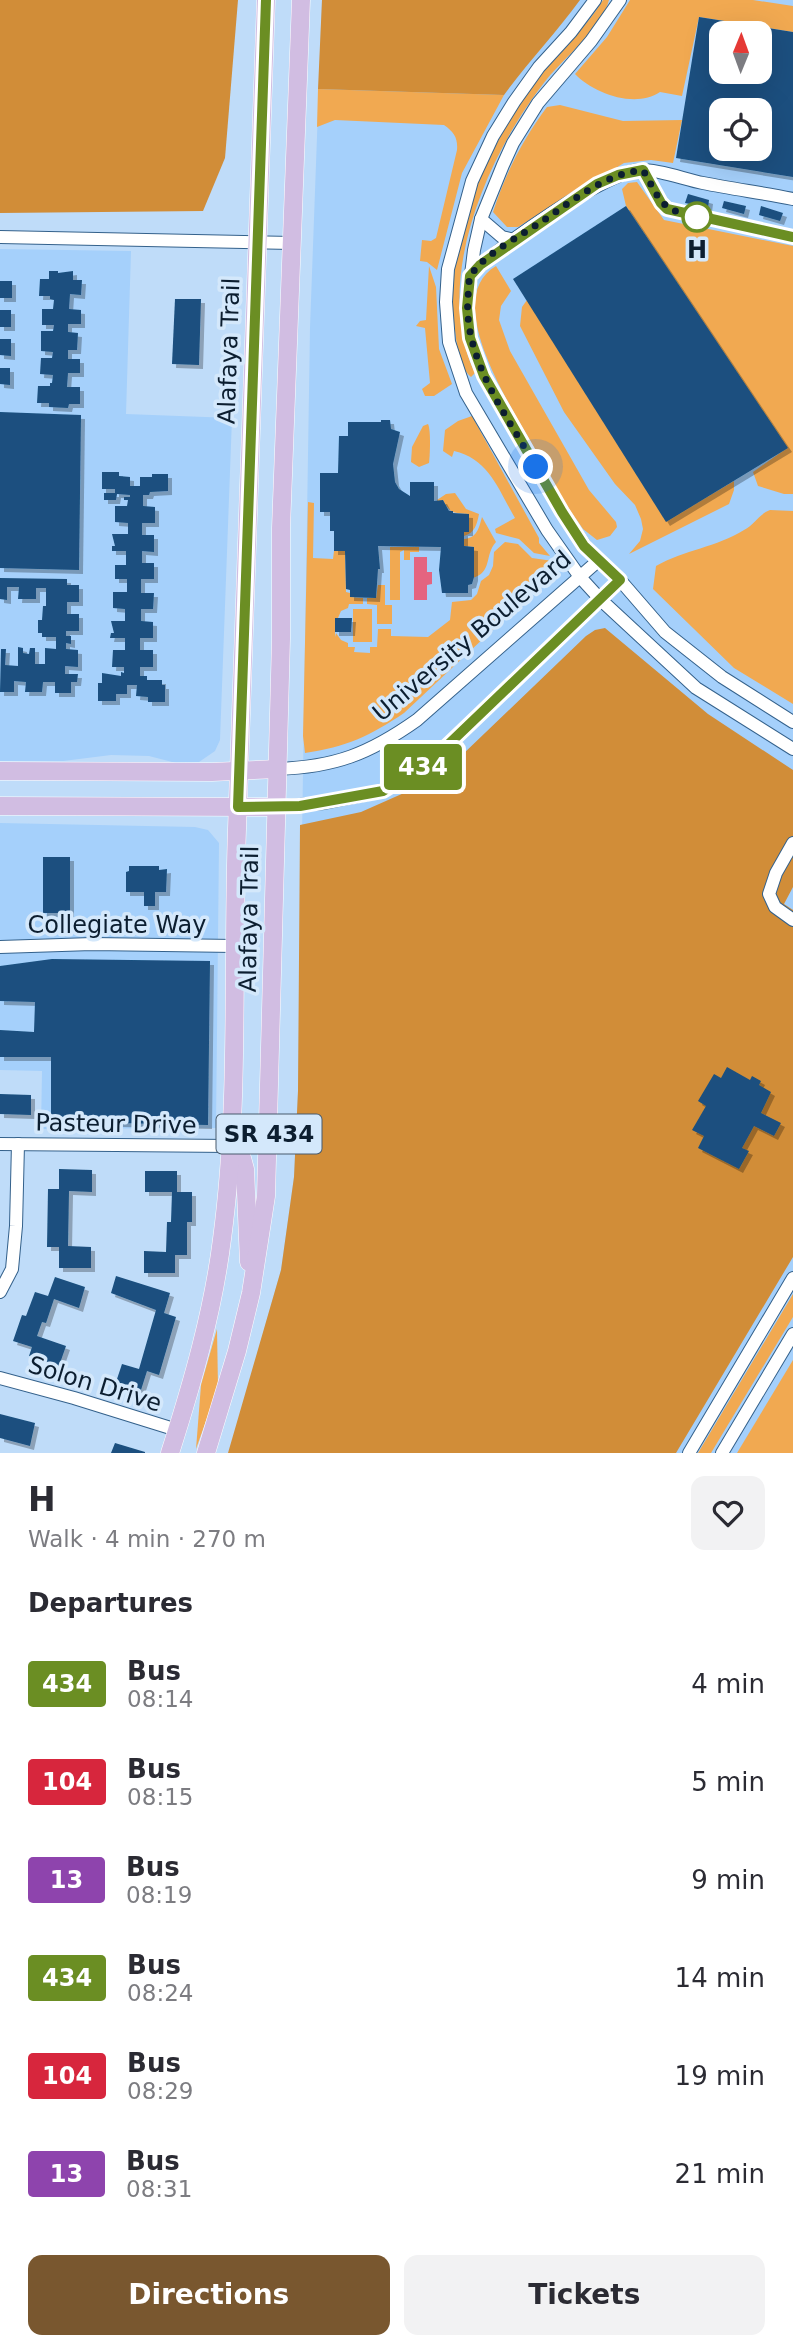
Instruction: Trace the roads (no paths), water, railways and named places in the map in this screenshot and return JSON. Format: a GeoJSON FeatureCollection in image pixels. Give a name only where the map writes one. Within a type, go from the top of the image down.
{"type":"FeatureCollection","features":[{"type":"Feature","properties":{"kind":"main road","name":"Alafaya Trail"},"geometry":{"type":"LineString","coordinates":[[170,1453],[191,1385],[214,1289],[222,1241],[231,1146],[239,771],[266,0]]}},
{"type":"Feature","properties":{"kind":"main road","name":"Alafaya Trail"},"geometry":{"type":"LineString","coordinates":[[206,1453],[237,1351],[251,1293],[261,1240],[269,1150],[281,639],[281,528],[301,0]]}},
{"type":"Feature","properties":{"kind":"main road","name":"University Boulevard"},"geometry":{"type":"LineString","coordinates":[[0,771],[277,769]]}},
{"type":"Feature","properties":{"kind":"main road"},"geometry":{"type":"LineString","coordinates":[[0,807],[276,807]]}},
{"type":"Feature","properties":{"kind":"main road"},"geometry":{"type":"LineString","coordinates":[[231,1146],[242,1158],[245,1169],[251,1293]]}},
{"type":"Feature","properties":{"kind":"street"},"geometry":{"type":"LineString","coordinates":[[595,0],[571,32],[539,67],[493,136],[472,181],[448,269],[446,302],[450,342],[466,393],[547,530],[580,577],[696,688],[793,749]]}},
{"type":"Feature","properties":{"kind":"street"},"geometry":{"type":"LineString","coordinates":[[620,0],[591,41],[538,103],[513,143],[481,219],[467,308],[470,338],[484,376],[584,546],[620,580],[665,632],[722,677],[793,722]]}},
{"type":"Feature","properties":{"kind":"street"},"geometry":{"type":"LineString","coordinates":[[470,276],[486,259],[597,184],[618,175],[643,170],[793,199]]}},
{"type":"Feature","properties":{"kind":"street"},"geometry":{"type":"LineString","coordinates":[[643,170],[667,209],[793,237]]}},
{"type":"Feature","properties":{"kind":"street"},"geometry":{"type":"LineString","coordinates":[[481,219],[502,237],[514,240]]}},
{"type":"Feature","properties":{"kind":"street"},"geometry":{"type":"LineString","coordinates":[[0,237],[292,243]]}},
{"type":"Feature","properties":{"kind":"street","name":"University Boulevard"},"geometry":{"type":"LineString","coordinates":[[277,769],[323,765],[354,756],[389,740],[417,720],[599,560]]}},
{"type":"Feature","properties":{"kind":"street"},"geometry":{"type":"LineString","coordinates":[[276,807],[324,803],[383,791],[429,763],[620,580]]}},
{"type":"Feature","properties":{"kind":"street"},"geometry":{"type":"LineString","coordinates":[[793,843],[776,873],[769,894],[775,907],[793,920]]}},
{"type":"Feature","properties":{"kind":"street","name":"Collegiate Way"},"geometry":{"type":"LineString","coordinates":[[0,947],[92,944],[235,946]]}},
{"type":"Feature","properties":{"kind":"street","name":"Pasteur Drive"},"geometry":{"type":"LineString","coordinates":[[0,1144],[231,1146]]}},
{"type":"Feature","properties":{"kind":"street"},"geometry":{"type":"LineString","coordinates":[[0,1292],[12,1269],[18,1144]]}},
{"type":"Feature","properties":{"kind":"street"},"geometry":{"type":"LineString","coordinates":[[689,1453],[793,1278]]}},
{"type":"Feature","properties":{"kind":"street"},"geometry":{"type":"LineString","coordinates":[[722,1453],[793,1334]]}},
{"type":"Feature","properties":{"kind":"street","name":"Solon Drive"},"geometry":{"type":"LineString","coordinates":[[0,1378],[177,1430]]}},
{"type":"Feature","properties":{"kind":"place","name":"H"},"geometry":{"type":"Point","coordinates":[697,217]}}]}
